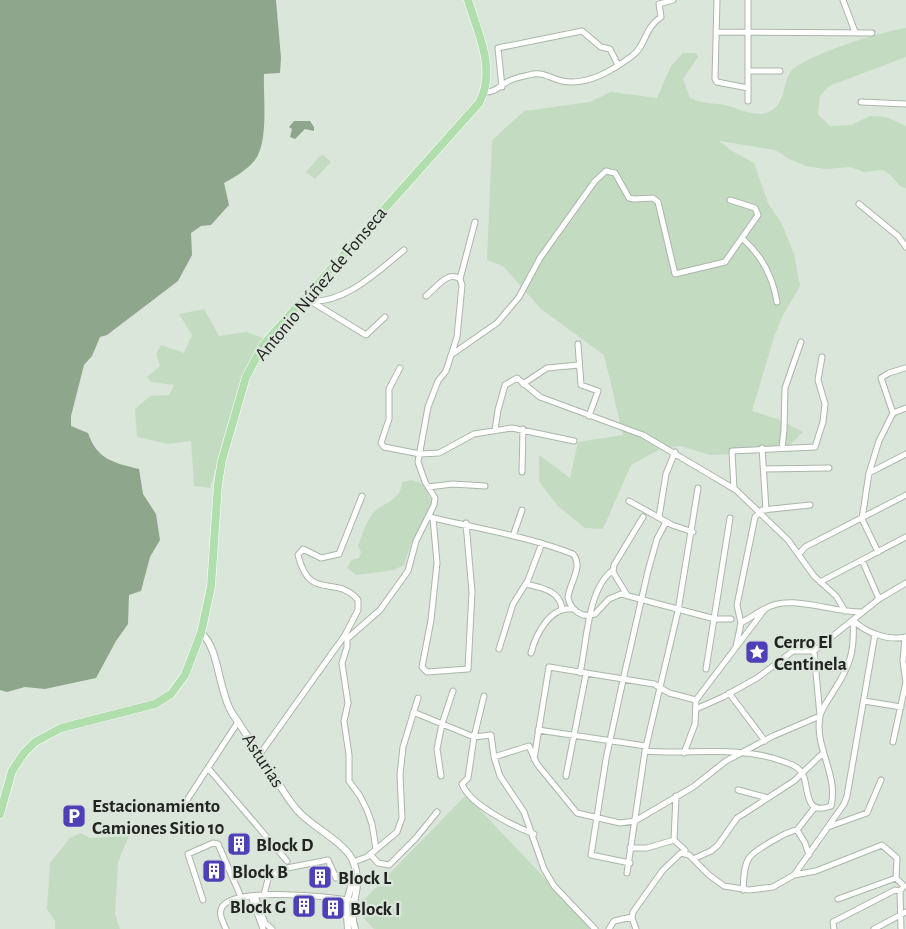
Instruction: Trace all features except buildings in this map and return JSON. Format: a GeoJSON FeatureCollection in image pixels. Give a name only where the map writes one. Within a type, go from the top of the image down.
{"type":"FeatureCollection","features":[{"type":"Feature","properties":{"kind":"main road","name":"Antonio Núñez de Fonseca"},"geometry":{"type":"LineString","coordinates":[[0,814],[12,771],[29,747],[54,731],[144,708],[166,698],[185,676],[201,633],[213,570],[220,468],[246,377],[263,345],[426,159],[471,113],[484,92],[487,66],[468,0]]}},
{"type":"Feature","properties":{"kind":"street"},"geometry":{"type":"LineString","coordinates":[[484,92],[495,91],[510,80],[535,74],[545,74],[566,82],[587,79],[610,72],[636,53],[647,30],[661,18],[659,4],[673,0]]}},
{"type":"Feature","properties":{"kind":"street"},"geometry":{"type":"LineString","coordinates":[[717,0],[715,79],[717,82],[748,88]]}},
{"type":"Feature","properties":{"kind":"street"},"geometry":{"type":"LineString","coordinates":[[748,0],[746,32],[748,101]]}},
{"type":"Feature","properties":{"kind":"street"},"geometry":{"type":"LineString","coordinates":[[843,0],[855,32]]}},
{"type":"Feature","properties":{"kind":"street"},"geometry":{"type":"LineString","coordinates":[[502,87],[498,48],[582,31],[601,46],[610,49],[618,65]]}},
{"type":"Feature","properties":{"kind":"street"},"geometry":{"type":"LineString","coordinates":[[717,32],[872,33]]}},
{"type":"Feature","properties":{"kind":"street"},"geometry":{"type":"LineString","coordinates":[[748,72],[780,70]]}},
{"type":"Feature","properties":{"kind":"street"},"geometry":{"type":"LineString","coordinates":[[861,102],[906,104]]}},
{"type":"Feature","properties":{"kind":"street"},"geometry":{"type":"LineString","coordinates":[[451,355],[497,323],[519,297],[540,258],[595,181],[606,171],[615,173],[629,198],[634,200],[653,198],[658,202],[675,274],[722,264],[730,257],[758,215],[755,208],[730,200]]}},
{"type":"Feature","properties":{"kind":"street"},"geometry":{"type":"LineString","coordinates":[[859,204],[898,236],[906,247]]}},
{"type":"Feature","properties":{"kind":"street"},"geometry":{"type":"LineString","coordinates":[[466,523],[472,592],[468,669],[427,672],[422,667],[431,620],[437,563],[432,517],[435,498],[428,487],[418,462],[428,407],[451,355],[460,318],[462,284],[460,279],[475,222]]}},
{"type":"Feature","properties":{"kind":"street"},"geometry":{"type":"LineString","coordinates":[[743,239],[765,265],[772,280],[777,302]]}},
{"type":"Feature","properties":{"kind":"street"},"geometry":{"type":"LineString","coordinates":[[312,302],[350,290],[374,275],[404,250]]}},
{"type":"Feature","properties":{"kind":"street"},"geometry":{"type":"LineString","coordinates":[[426,296],[447,278],[456,276],[460,279]]}},
{"type":"Feature","properties":{"kind":"street"},"geometry":{"type":"LineString","coordinates":[[302,300],[312,302],[366,335],[385,317]]}},
{"type":"Feature","properties":{"kind":"street"},"geometry":{"type":"LineString","coordinates":[[782,448],[785,388],[801,342]]}},
{"type":"Feature","properties":{"kind":"street"},"geometry":{"type":"LineString","coordinates":[[578,344],[581,385],[598,391],[589,416]]}},
{"type":"Feature","properties":{"kind":"street"},"geometry":{"type":"LineString","coordinates":[[734,489],[732,451],[762,448],[815,447],[821,431],[824,408],[818,380],[822,357]]}},
{"type":"Feature","properties":{"kind":"street"},"geometry":{"type":"LineString","coordinates":[[523,384],[547,368],[579,365]]}},
{"type":"Feature","properties":{"kind":"street"},"geometry":{"type":"LineString","coordinates":[[400,368],[389,389],[389,419],[381,443],[384,447],[420,454],[439,453],[474,434],[495,430],[523,429],[574,441]]}},
{"type":"Feature","properties":{"kind":"street"},"geometry":{"type":"LineString","coordinates":[[893,413],[881,378],[889,373],[905,368]]}},
{"type":"Feature","properties":{"kind":"street"},"geometry":{"type":"LineString","coordinates":[[495,430],[505,385],[517,378],[540,397],[643,435],[657,444],[676,452],[734,489],[760,512],[799,554],[820,582],[836,596],[845,611]]}},
{"type":"Feature","properties":{"kind":"street"},"geometry":{"type":"LineString","coordinates":[[878,552],[862,519],[869,473],[879,441],[893,413],[906,408]]}},
{"type":"Feature","properties":{"kind":"street"},"geometry":{"type":"LineString","coordinates":[[522,472],[523,429]]}},
{"type":"Feature","properties":{"kind":"street"},"geometry":{"type":"LineString","coordinates":[[762,448],[766,510]]}},
{"type":"Feature","properties":{"kind":"street"},"geometry":{"type":"LineString","coordinates":[[659,517],[666,474],[676,452]]}},
{"type":"Feature","properties":{"kind":"street"},"geometry":{"type":"LineString","coordinates":[[869,473],[906,454]]}},
{"type":"Feature","properties":{"kind":"street"},"geometry":{"type":"LineString","coordinates":[[764,469],[828,468]]}},
{"type":"Feature","properties":{"kind":"street"},"geometry":{"type":"LineString","coordinates":[[428,487],[452,484],[485,486]]}},
{"type":"Feature","properties":{"kind":"street"},"geometry":{"type":"LineString","coordinates":[[628,874],[630,848],[646,748],[678,611],[693,532],[698,488]]}},
{"type":"Feature","properties":{"kind":"street"},"geometry":{"type":"LineString","coordinates":[[799,554],[806,547],[906,495]]}},
{"type":"Feature","properties":{"kind":"street"},"geometry":{"type":"LineString","coordinates":[[260,754],[346,636],[358,610],[358,600],[344,588],[322,586],[314,583],[305,572],[298,553],[305,548],[315,556],[324,559],[339,554],[362,496]]}},
{"type":"Feature","properties":{"kind":"street"},"geometry":{"type":"LineString","coordinates":[[629,500],[666,522],[693,532]]}},
{"type":"Feature","properties":{"kind":"street"},"geometry":{"type":"LineString","coordinates":[[736,647],[741,624],[738,605],[743,569],[754,520],[760,512],[766,510],[810,505]]}},
{"type":"Feature","properties":{"kind":"street"},"geometry":{"type":"LineString","coordinates":[[513,536],[522,510]]}},
{"type":"Feature","properties":{"kind":"street"},"geometry":{"type":"LineString","coordinates":[[432,517],[466,523],[542,543],[573,554],[577,559],[578,568],[568,598],[574,610]]}},
{"type":"Feature","properties":{"kind":"street"},"geometry":{"type":"LineString","coordinates":[[376,849],[372,824],[360,796],[349,781],[349,755],[344,721],[348,703],[342,663],[346,636],[376,615],[389,600],[408,570],[416,540],[432,517]]}},
{"type":"Feature","properties":{"kind":"street"},"geometry":{"type":"LineString","coordinates":[[566,776],[591,616],[598,587],[613,570],[643,518]]}},
{"type":"Feature","properties":{"kind":"street"},"geometry":{"type":"LineString","coordinates":[[706,669],[730,518]]}},
{"type":"Feature","properties":{"kind":"street"},"geometry":{"type":"LineString","coordinates":[[630,863],[620,863],[591,855],[609,741],[657,539],[666,522]]}},
{"type":"Feature","properties":{"kind":"street"},"geometry":{"type":"LineString","coordinates":[[820,582],[906,537]]}},
{"type":"Feature","properties":{"kind":"street"},"geometry":{"type":"LineString","coordinates":[[499,649],[513,604],[526,584],[542,543]]}},
{"type":"Feature","properties":{"kind":"street"},"geometry":{"type":"LineString","coordinates":[[862,560],[879,600]]}},
{"type":"Feature","properties":{"kind":"street"},"geometry":{"type":"LineString","coordinates":[[613,570],[627,595]]}},
{"type":"Feature","properties":{"kind":"street"},"geometry":{"type":"LineString","coordinates":[[696,709],[757,678],[793,652],[814,651],[862,612],[906,583]]}},
{"type":"Feature","properties":{"kind":"street"},"geometry":{"type":"LineString","coordinates":[[526,584],[553,592],[560,599],[562,610]]}},
{"type":"Feature","properties":{"kind":"street"},"geometry":{"type":"LineString","coordinates":[[531,652],[543,627],[555,613],[562,610],[574,610],[583,615],[591,616],[601,609],[611,597],[627,595],[678,611],[715,619],[731,619]]}},
{"type":"Feature","properties":{"kind":"street"},"geometry":{"type":"LineString","coordinates":[[741,624],[774,604],[788,602],[862,612]]}},
{"type":"Feature","properties":{"kind":"street"},"geometry":{"type":"LineString","coordinates":[[684,753],[695,724],[696,700],[765,609]]}},
{"type":"Feature","properties":{"kind":"street"},"geometry":{"type":"LineString","coordinates":[[853,620],[864,630],[875,634],[905,637],[903,661],[906,682],[893,742]]}},
{"type":"Feature","properties":{"kind":"street"},"geometry":{"type":"LineString","coordinates":[[494,757],[529,746],[534,759],[577,813],[620,823],[635,821],[693,787],[726,761],[820,716],[852,657],[854,641],[853,620]]}},
{"type":"Feature","properties":{"kind":"street","name":"Asturias"},"geometry":{"type":"LineString","coordinates":[[201,633],[212,648],[223,694],[238,722],[298,811],[346,850],[353,862],[358,886],[352,918],[355,929]]}},
{"type":"Feature","properties":{"kind":"street"},"geometry":{"type":"LineString","coordinates":[[794,875],[844,804],[850,786],[858,726],[875,634]]}},
{"type":"Feature","properties":{"kind":"street"},"geometry":{"type":"LineString","coordinates":[[538,730],[684,753],[742,752],[764,755],[797,767],[802,772],[807,796],[815,807],[823,809],[831,806],[833,799],[832,776],[822,754],[814,651]]}},
{"type":"Feature","properties":{"kind":"street"},"geometry":{"type":"LineString","coordinates":[[534,759],[549,667],[654,684],[669,693],[696,700]]}},
{"type":"Feature","properties":{"kind":"street"},"geometry":{"type":"LineString","coordinates":[[440,776],[437,749],[442,724],[453,691]]}},
{"type":"Feature","properties":{"kind":"street"},"geometry":{"type":"LineString","coordinates":[[729,693],[765,741]]}},
{"type":"Feature","properties":{"kind":"street"},"geometry":{"type":"LineString","coordinates":[[484,696],[474,737],[468,778],[462,784],[466,794],[515,827],[534,834]]}},
{"type":"Feature","properties":{"kind":"street"},"geometry":{"type":"LineString","coordinates":[[353,862],[370,854],[397,832],[402,818],[402,756],[418,698]]}},
{"type":"Feature","properties":{"kind":"street"},"geometry":{"type":"LineString","coordinates":[[864,701],[901,707]]}},
{"type":"Feature","properties":{"kind":"street"},"geometry":{"type":"LineString","coordinates":[[413,712],[474,737],[491,735],[494,757],[500,776],[524,812],[534,834],[544,869],[554,886],[595,929]]}},
{"type":"Feature","properties":{"kind":"street"},"geometry":{"type":"LineString","coordinates":[[186,803],[238,722]]}},
{"type":"Feature","properties":{"kind":"street"},"geometry":{"type":"LineString","coordinates":[[693,859],[711,851],[718,845],[737,818],[794,781],[822,754]]}},
{"type":"Feature","properties":{"kind":"street"},"geometry":{"type":"LineString","coordinates":[[208,768],[287,861]]}},
{"type":"Feature","properties":{"kind":"street"},"geometry":{"type":"LineString","coordinates":[[828,827],[868,813],[881,780]]}},
{"type":"Feature","properties":{"kind":"street"},"geometry":{"type":"LineString","coordinates":[[738,790],[768,798]]}},
{"type":"Feature","properties":{"kind":"street"},"geometry":{"type":"LineString","coordinates":[[674,840],[676,796]]}},
{"type":"Feature","properties":{"kind":"street"},"geometry":{"type":"LineString","coordinates":[[744,890],[744,874],[749,858],[788,831],[797,830],[815,807]]}},
{"type":"Feature","properties":{"kind":"street"},"geometry":{"type":"LineString","coordinates":[[370,854],[378,863],[389,865],[416,838],[437,812]]}},
{"type":"Feature","properties":{"kind":"street"},"geometry":{"type":"LineString","coordinates":[[797,830],[805,843],[808,855]]}},
{"type":"Feature","properties":{"kind":"street"},"geometry":{"type":"LineString","coordinates":[[630,848],[647,848],[674,840]]}},
{"type":"Feature","properties":{"kind":"street"},"geometry":{"type":"LineString","coordinates":[[674,840],[685,850],[685,854]]}},
{"type":"Feature","properties":{"kind":"street"},"geometry":{"type":"LineString","coordinates":[[203,900],[188,854],[213,843],[218,844],[241,897]]}},
{"type":"Feature","properties":{"kind":"street"},"geometry":{"type":"LineString","coordinates":[[610,929],[614,921],[632,917],[663,870],[679,854],[685,854],[693,859],[716,882],[744,890],[759,890],[773,887],[794,875],[816,871],[882,845],[897,858],[896,878],[904,886],[900,891],[903,913],[901,929]]}},
{"type":"Feature","properties":{"kind":"street"},"geometry":{"type":"LineString","coordinates":[[264,895],[268,879],[282,869],[328,860],[336,878]]}},
{"type":"Feature","properties":{"kind":"street"},"geometry":{"type":"LineString","coordinates":[[348,929],[345,916],[346,899],[355,870]]}},
{"type":"Feature","properties":{"kind":"street"},"geometry":{"type":"LineString","coordinates":[[838,900],[896,878]]}},
{"type":"Feature","properties":{"kind":"street"},"geometry":{"type":"LineString","coordinates":[[834,929],[833,922],[894,890],[900,891]]}},
{"type":"Feature","properties":{"kind":"street"},"geometry":{"type":"LineString","coordinates":[[226,929],[221,915],[222,907],[241,897],[264,895],[355,901]]}},
{"type":"Feature","properties":{"kind":"street"},"geometry":{"type":"LineString","coordinates":[[253,896],[263,929]]}},
{"type":"Feature","properties":{"kind":"street"},"geometry":{"type":"LineString","coordinates":[[253,896],[265,923],[272,929]]}},
{"type":"Feature","properties":{"kind":"street"},"geometry":{"type":"LineString","coordinates":[[874,929],[903,913]]}},
{"type":"Feature","properties":{"kind":"street"},"geometry":{"type":"LineString","coordinates":[[632,917],[636,929]]}},
{"type":"Feature","properties":{"kind":"shaded area"},"geometry":{"type":"Polygon","coordinates":[[[0,0],[276,0],[281,58],[280,73],[264,74],[264,131],[259,152],[255,160],[248,167],[224,183],[229,205],[211,225],[201,226],[191,233],[192,255],[178,281],[107,335],[100,337],[92,356],[84,365],[71,416],[71,426],[88,433],[96,449],[108,459],[139,469],[143,494],[156,514],[160,540],[150,557],[141,591],[129,595],[128,624],[116,641],[96,678],[45,689],[25,687],[7,692],[0,690],[0,0]]]}},
{"type":"Feature","properties":{"kind":"shaded area"},"geometry":{"type":"Polygon","coordinates":[[[906,28],[906,57],[829,86],[820,96],[818,114],[830,126],[851,125],[870,116],[886,117],[906,126],[906,188],[901,187],[889,174],[882,170],[864,172],[850,167],[826,169],[806,166],[789,159],[775,150],[719,141],[732,151],[754,163],[768,203],[782,224],[794,254],[800,286],[782,317],[774,337],[752,411],[780,420],[803,432],[783,452],[710,455],[680,446],[660,449],[631,465],[603,529],[585,528],[558,506],[539,482],[539,455],[570,478],[578,442],[623,435],[604,355],[541,309],[503,266],[487,260],[492,140],[524,111],[590,102],[611,92],[657,98],[671,66],[683,53],[696,53],[698,57],[683,79],[690,98],[701,102],[727,105],[750,113],[766,113],[773,110],[779,103],[789,74],[799,65],[828,51],[880,34],[906,28]]]}},
{"type":"Feature","properties":{"kind":"shaded area"},"geometry":{"type":"Polygon","coordinates":[[[294,121],[310,121],[314,131],[305,129],[295,139],[290,137],[292,129],[289,127],[294,121]]]}},
{"type":"Feature","properties":{"kind":"shaded area"},"geometry":{"type":"Polygon","coordinates":[[[322,154],[331,162],[315,179],[306,172],[322,154]]]}},
{"type":"Feature","properties":{"kind":"shaded area"},"geometry":{"type":"Polygon","coordinates":[[[204,309],[219,336],[246,332],[263,338],[243,374],[210,488],[194,486],[191,441],[168,444],[137,437],[135,409],[150,396],[169,395],[174,385],[151,382],[147,377],[160,366],[156,354],[161,345],[184,353],[192,335],[179,314],[204,309]]]}},
{"type":"Feature","properties":{"kind":"shaded area"},"geometry":{"type":"Polygon","coordinates":[[[412,480],[423,484],[431,501],[430,509],[411,544],[404,565],[394,570],[356,575],[347,568],[351,560],[359,558],[361,552],[358,546],[370,517],[376,510],[396,496],[402,482],[412,480]]]}},
{"type":"Feature","properties":{"kind":"shaded area"},"geometry":{"type":"Polygon","coordinates":[[[466,795],[593,929],[374,929],[355,909],[466,795]]]}},
{"type":"Feature","properties":{"kind":"shaded area"},"geometry":{"type":"Polygon","coordinates":[[[81,833],[89,838],[129,836],[118,862],[115,914],[120,929],[55,929],[55,921],[47,909],[50,863],[70,838],[81,833]]]}},
{"type":"Feature","properties":{"kind":"place","name":"Cerro El Centinela"},"geometry":{"type":"Point","coordinates":[757,652]}},
{"type":"Feature","properties":{"kind":"place","name":"Estacionamiento Camiones Sitio 10"},"geometry":{"type":"Point","coordinates":[74,816]}},
{"type":"Feature","properties":{"kind":"place","name":"Block D"},"geometry":{"type":"Point","coordinates":[239,844]}},
{"type":"Feature","properties":{"kind":"place","name":"Block B"},"geometry":{"type":"Point","coordinates":[214,871]}},
{"type":"Feature","properties":{"kind":"place","name":"Block L"},"geometry":{"type":"Point","coordinates":[320,877]}},
{"type":"Feature","properties":{"kind":"place","name":"Block G"},"geometry":{"type":"Point","coordinates":[304,906]}},
{"type":"Feature","properties":{"kind":"place","name":"Block I"},"geometry":{"type":"Point","coordinates":[333,908]}}]}
